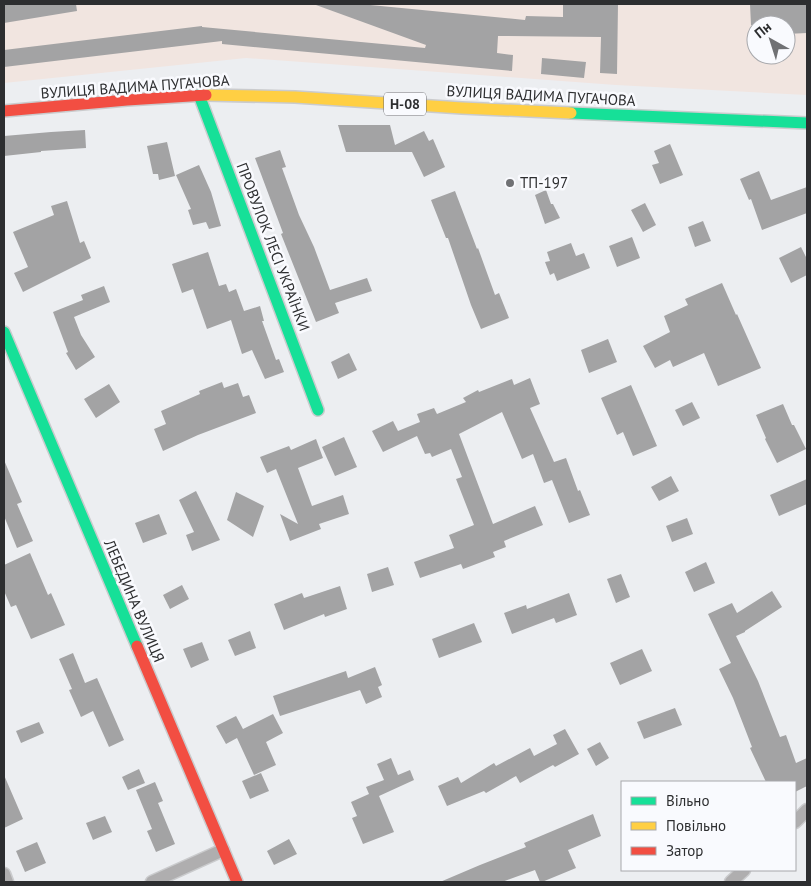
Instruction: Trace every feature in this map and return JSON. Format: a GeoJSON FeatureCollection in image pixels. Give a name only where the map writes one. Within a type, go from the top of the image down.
{"type":"FeatureCollection","features":[{"type":"Feature","properties":{"kind":"street","name":"ВУЛИЦЯ ВАДИМА ПУГАЧОВА"},"geometry":{"type":"LineString","coordinates":[[4,111],[127,100],[199,96],[295,97],[472,108],[807,123]]}},
{"type":"Feature","properties":{"kind":"street","name":"ПРОВУЛОК ЛЕСІ УКРАЇНКИ"},"geometry":{"type":"LineString","coordinates":[[199,96],[318,410]]}},
{"type":"Feature","properties":{"kind":"street","name":"ЛЕБЕДИНА ВУЛИЦЯ"},"geometry":{"type":"LineString","coordinates":[[4,332],[237,882]]}},
{"type":"Feature","properties":{"kind":"street"},"geometry":{"type":"LineString","coordinates":[[796,821],[807,810]]}},
{"type":"Feature","properties":{"kind":"street"},"geometry":{"type":"LineString","coordinates":[[152,882],[223,850]]}},
{"type":"Feature","properties":{"kind":"street"},"geometry":{"type":"LineString","coordinates":[[731,882],[743,871]]}},
{"type":"Feature","properties":{"kind":"street"},"geometry":{"type":"LineString","coordinates":[[4,874],[7,882]]}},
{"type":"Feature","properties":{"kind":"shaded area"},"geometry":{"type":"Polygon","coordinates":[[[4,4],[807,4],[807,95],[616,85],[246,58],[4,83],[4,4]]]}},
{"type":"Feature","properties":{"kind":"building"},"geometry":{"type":"Polygon","coordinates":[[[76,4],[77,11],[4,23],[4,5],[76,4]]]}},
{"type":"Feature","properties":{"kind":"building"},"geometry":{"type":"Polygon","coordinates":[[[316,4],[360,4],[525,20],[526,16],[563,17],[563,4],[618,4],[617,74],[600,73],[601,37],[498,36],[497,53],[513,55],[512,71],[222,44],[222,41],[4,67],[4,50],[202,26],[425,48],[426,45],[316,4]]]}},
{"type":"Feature","properties":{"kind":"building"},"geometry":{"type":"Polygon","coordinates":[[[750,4],[807,4],[807,33],[796,34],[796,15],[751,15],[750,4]]]}},
{"type":"Feature","properties":{"kind":"building"},"geometry":{"type":"Polygon","coordinates":[[[542,58],[586,62],[584,78],[541,74],[542,58]]]}},
{"type":"Feature","properties":{"kind":"building"},"geometry":{"type":"Polygon","coordinates":[[[338,125],[390,125],[395,145],[424,131],[429,141],[433,139],[445,167],[424,177],[412,152],[346,152],[338,125]]]}},
{"type":"Feature","properties":{"kind":"building"},"geometry":{"type":"Polygon","coordinates":[[[85,130],[86,148],[4,156],[4,136],[85,130]]]}},
{"type":"Feature","properties":{"kind":"building"},"geometry":{"type":"Polygon","coordinates":[[[167,142],[175,176],[159,180],[158,174],[153,174],[147,146],[167,142]]]}},
{"type":"Feature","properties":{"kind":"building"},"geometry":{"type":"Polygon","coordinates":[[[670,144],[683,175],[660,184],[652,165],[659,163],[654,151],[670,144]]]}},
{"type":"Feature","properties":{"kind":"building"},"geometry":{"type":"Polygon","coordinates":[[[280,150],[286,167],[282,168],[330,290],[367,278],[372,291],[335,303],[339,313],[316,322],[281,234],[283,233],[255,158],[280,150]]]}},
{"type":"Feature","properties":{"kind":"building"},"geometry":{"type":"Polygon","coordinates":[[[199,165],[211,192],[221,226],[209,229],[206,222],[193,225],[188,210],[191,209],[176,175],[199,165]]]}},
{"type":"Feature","properties":{"kind":"building"},"geometry":{"type":"Polygon","coordinates":[[[759,171],[771,200],[807,187],[807,213],[762,230],[751,199],[749,200],[740,179],[759,171]]]}},
{"type":"Feature","properties":{"kind":"building"},"geometry":{"type":"Polygon","coordinates":[[[546,190],[551,204],[553,204],[560,218],[545,224],[535,195],[546,190]]]}},
{"type":"Feature","properties":{"kind":"building"},"geometry":{"type":"Polygon","coordinates":[[[455,191],[495,295],[499,293],[509,318],[481,329],[448,238],[446,238],[431,200],[455,191]]]}},
{"type":"Feature","properties":{"kind":"building"},"geometry":{"type":"Polygon","coordinates":[[[67,201],[80,243],[84,241],[91,258],[23,292],[14,273],[28,267],[13,232],[54,215],[51,206],[67,201]]]}},
{"type":"Feature","properties":{"kind":"building"},"geometry":{"type":"Polygon","coordinates":[[[645,203],[656,225],[643,232],[631,210],[645,203]]]}},
{"type":"Feature","properties":{"kind":"building"},"geometry":{"type":"Polygon","coordinates":[[[703,221],[711,241],[695,247],[688,227],[703,221]]]}},
{"type":"Feature","properties":{"kind":"building"},"geometry":{"type":"Polygon","coordinates":[[[632,237],[640,258],[617,267],[609,246],[632,237]]]}},
{"type":"Feature","properties":{"kind":"building"},"geometry":{"type":"Polygon","coordinates":[[[571,243],[576,256],[584,253],[590,268],[557,281],[554,273],[550,275],[545,262],[550,261],[547,252],[571,243]]]}},
{"type":"Feature","properties":{"kind":"building"},"geometry":{"type":"Polygon","coordinates":[[[801,247],[807,259],[807,275],[791,283],[779,258],[801,247]]]}},
{"type":"Feature","properties":{"kind":"building"},"geometry":{"type":"Polygon","coordinates":[[[208,252],[219,286],[226,284],[229,292],[236,289],[244,311],[260,306],[264,321],[262,321],[276,360],[279,359],[284,372],[265,379],[252,350],[242,354],[231,320],[207,329],[193,289],[182,293],[172,264],[208,252]]]}},
{"type":"Feature","properties":{"kind":"building"},"geometry":{"type":"Polygon","coordinates":[[[722,283],[761,368],[718,386],[704,353],[673,367],[670,360],[655,368],[643,346],[670,332],[664,316],[688,305],[685,299],[722,283]]]}},
{"type":"Feature","properties":{"kind":"building"},"geometry":{"type":"Polygon","coordinates":[[[104,286],[110,302],[74,317],[81,335],[95,357],[76,370],[66,353],[68,352],[53,312],[83,300],[81,295],[104,286]]]}},
{"type":"Feature","properties":{"kind":"building"},"geometry":{"type":"Polygon","coordinates":[[[608,339],[617,362],[589,373],[581,350],[608,339]]]}},
{"type":"Feature","properties":{"kind":"building"},"geometry":{"type":"Polygon","coordinates":[[[349,353],[357,370],[338,379],[331,362],[349,353]]]}},
{"type":"Feature","properties":{"kind":"building"},"geometry":{"type":"Polygon","coordinates":[[[530,378],[540,404],[530,408],[554,462],[566,458],[578,491],[580,490],[590,515],[569,523],[552,480],[544,483],[533,454],[522,459],[502,412],[459,434],[493,524],[535,506],[543,525],[504,541],[506,547],[493,552],[495,557],[463,569],[461,564],[420,578],[414,562],[454,548],[449,535],[474,525],[456,479],[462,477],[451,449],[432,457],[430,453],[425,454],[417,436],[383,452],[372,431],[393,421],[398,431],[420,422],[417,414],[434,408],[437,414],[466,402],[463,398],[478,390],[479,392],[512,379],[514,385],[530,378]]]}},
{"type":"Feature","properties":{"kind":"building"},"geometry":{"type":"Polygon","coordinates":[[[222,382],[224,388],[238,383],[243,397],[249,395],[256,413],[198,435],[163,451],[154,429],[166,424],[161,411],[200,394],[199,391],[222,382]]]}},
{"type":"Feature","properties":{"kind":"building"},"geometry":{"type":"Polygon","coordinates":[[[109,384],[120,402],[96,418],[84,399],[109,384]]]}},
{"type":"Feature","properties":{"kind":"building"},"geometry":{"type":"Polygon","coordinates":[[[631,385],[657,446],[633,456],[623,432],[617,435],[601,398],[631,385]]]}},
{"type":"Feature","properties":{"kind":"building"},"geometry":{"type":"Polygon","coordinates":[[[692,402],[700,418],[683,426],[675,410],[692,402]]]}},
{"type":"Feature","properties":{"kind":"building"},"geometry":{"type":"Polygon","coordinates":[[[783,404],[792,425],[794,425],[806,449],[777,463],[756,415],[783,404]]]}},
{"type":"Feature","properties":{"kind":"building"},"geometry":{"type":"Polygon","coordinates":[[[344,437],[357,467],[335,476],[322,447],[344,437]]]}},
{"type":"Feature","properties":{"kind":"building"},"geometry":{"type":"Polygon","coordinates":[[[316,439],[323,458],[298,468],[312,506],[343,495],[349,514],[319,524],[321,529],[290,541],[280,514],[298,524],[276,469],[267,473],[260,457],[289,446],[291,450],[316,439]]]}},
{"type":"Feature","properties":{"kind":"building"},"geometry":{"type":"Polygon","coordinates":[[[4,460],[22,502],[17,504],[33,541],[17,548],[4,516],[4,460]]]}},
{"type":"Feature","properties":{"kind":"building"},"geometry":{"type":"Polygon","coordinates":[[[671,476],[679,491],[659,501],[651,487],[671,476]]]}},
{"type":"Feature","properties":{"kind":"building"},"geometry":{"type":"Polygon","coordinates":[[[807,479],[807,504],[779,516],[770,495],[807,479]]]}},
{"type":"Feature","properties":{"kind":"building"},"geometry":{"type":"Polygon","coordinates":[[[196,491],[220,540],[192,551],[186,535],[194,532],[179,500],[196,491]]]}},
{"type":"Feature","properties":{"kind":"building"},"geometry":{"type":"Polygon","coordinates":[[[236,492],[264,506],[253,537],[227,520],[236,492]]]}},
{"type":"Feature","properties":{"kind":"building"},"geometry":{"type":"Polygon","coordinates":[[[159,514],[167,534],[143,543],[135,523],[159,514]]]}},
{"type":"Feature","properties":{"kind":"building"},"geometry":{"type":"Polygon","coordinates":[[[687,518],[693,534],[672,542],[666,526],[687,518]]]}},
{"type":"Feature","properties":{"kind":"building"},"geometry":{"type":"Polygon","coordinates":[[[30,553],[48,595],[51,593],[65,625],[31,639],[16,605],[11,607],[4,591],[4,565],[30,553]]]}},
{"type":"Feature","properties":{"kind":"building"},"geometry":{"type":"Polygon","coordinates":[[[706,562],[715,583],[694,592],[685,572],[706,562]]]}},
{"type":"Feature","properties":{"kind":"building"},"geometry":{"type":"Polygon","coordinates":[[[388,567],[394,585],[372,592],[367,574],[388,567]]]}},
{"type":"Feature","properties":{"kind":"building"},"geometry":{"type":"Polygon","coordinates":[[[621,574],[630,597],[616,603],[607,579],[621,574]]]}},
{"type":"Feature","properties":{"kind":"building"},"geometry":{"type":"Polygon","coordinates":[[[182,585],[189,599],[170,609],[163,595],[182,585]]]}},
{"type":"Feature","properties":{"kind":"building"},"geometry":{"type":"Polygon","coordinates":[[[340,586],[347,609],[325,617],[324,614],[284,630],[274,604],[302,593],[304,598],[340,586]]]}},
{"type":"Feature","properties":{"kind":"building"},"geometry":{"type":"Polygon","coordinates":[[[772,591],[782,607],[736,636],[758,681],[780,737],[786,735],[796,763],[807,758],[807,786],[796,792],[796,781],[766,781],[750,748],[752,747],[733,698],[719,669],[731,663],[708,614],[732,603],[737,613],[772,591]]]}},
{"type":"Feature","properties":{"kind":"building"},"geometry":{"type":"Polygon","coordinates":[[[569,593],[577,615],[556,623],[554,618],[512,634],[504,613],[526,605],[527,609],[569,593]]]}},
{"type":"Feature","properties":{"kind":"building"},"geometry":{"type":"Polygon","coordinates":[[[474,623],[482,642],[439,658],[432,639],[474,623]]]}},
{"type":"Feature","properties":{"kind":"building"},"geometry":{"type":"Polygon","coordinates":[[[250,631],[256,648],[235,656],[228,640],[250,631]]]}},
{"type":"Feature","properties":{"kind":"building"},"geometry":{"type":"Polygon","coordinates":[[[202,642],[209,660],[191,668],[183,649],[202,642]]]}},
{"type":"Feature","properties":{"kind":"building"},"geometry":{"type":"Polygon","coordinates":[[[642,649],[652,671],[620,685],[610,663],[642,649]]]}},
{"type":"Feature","properties":{"kind":"building"},"geometry":{"type":"Polygon","coordinates":[[[73,653],[85,683],[97,678],[124,740],[109,747],[93,711],[81,717],[69,690],[72,689],[59,659],[73,653]]]}},
{"type":"Feature","properties":{"kind":"building"},"geometry":{"type":"Polygon","coordinates":[[[375,667],[382,685],[378,687],[382,697],[366,704],[360,690],[280,716],[273,696],[346,671],[348,678],[375,667]]]}},
{"type":"Feature","properties":{"kind":"building"},"geometry":{"type":"Polygon","coordinates":[[[675,708],[682,725],[644,739],[637,722],[675,708]]]}},
{"type":"Feature","properties":{"kind":"building"},"geometry":{"type":"Polygon","coordinates":[[[273,714],[283,733],[266,742],[276,765],[254,775],[237,738],[226,744],[216,726],[236,716],[243,729],[273,714]]]}},
{"type":"Feature","properties":{"kind":"building"},"geometry":{"type":"Polygon","coordinates":[[[39,722],[44,733],[21,743],[16,731],[39,722]]]}},
{"type":"Feature","properties":{"kind":"building"},"geometry":{"type":"Polygon","coordinates":[[[565,729],[579,754],[555,767],[553,765],[520,783],[516,776],[486,793],[484,791],[447,806],[438,786],[458,777],[461,783],[494,763],[496,766],[530,748],[534,756],[557,744],[553,735],[565,729]]]}},
{"type":"Feature","properties":{"kind":"building"},"geometry":{"type":"Polygon","coordinates":[[[600,742],[609,758],[596,766],[587,749],[600,742]]]}},
{"type":"Feature","properties":{"kind":"building"},"geometry":{"type":"Polygon","coordinates":[[[391,758],[398,775],[410,770],[414,780],[379,796],[394,832],[363,844],[352,818],[357,816],[351,802],[369,794],[366,787],[384,780],[377,764],[391,758]]]}},
{"type":"Feature","properties":{"kind":"building"},"geometry":{"type":"Polygon","coordinates":[[[139,769],[145,783],[128,790],[122,777],[139,769]]]}},
{"type":"Feature","properties":{"kind":"building"},"geometry":{"type":"Polygon","coordinates":[[[261,773],[269,791],[250,799],[242,781],[261,773]]]}},
{"type":"Feature","properties":{"kind":"building"},"geometry":{"type":"Polygon","coordinates":[[[4,775],[23,819],[4,828],[4,775]]]}},
{"type":"Feature","properties":{"kind":"building"},"geometry":{"type":"Polygon","coordinates":[[[155,782],[163,801],[158,803],[175,844],[156,852],[147,831],[152,829],[136,790],[155,782]]]}},
{"type":"Feature","properties":{"kind":"building"},"geometry":{"type":"Polygon","coordinates":[[[593,814],[601,836],[568,850],[576,868],[542,882],[540,882],[535,870],[502,882],[440,882],[526,847],[524,843],[593,814]]]}},
{"type":"Feature","properties":{"kind":"building"},"geometry":{"type":"Polygon","coordinates":[[[105,816],[112,832],[93,840],[86,823],[105,816]]]}},
{"type":"Feature","properties":{"kind":"building"},"geometry":{"type":"Polygon","coordinates":[[[289,839],[297,854],[274,865],[267,851],[289,839]]]}},
{"type":"Feature","properties":{"kind":"building"},"geometry":{"type":"Polygon","coordinates":[[[37,842],[46,863],[25,872],[16,851],[37,842]]]}},
{"type":"Feature","properties":{"kind":"traffic: fast"},"geometry":{"type":"LineString","coordinates":[[199,95],[318,410]]}},
{"type":"Feature","properties":{"kind":"traffic: fast"},"geometry":{"type":"LineString","coordinates":[[571,113],[807,123]]}},
{"type":"Feature","properties":{"kind":"traffic: fast"},"geometry":{"type":"LineString","coordinates":[[4,332],[137,646]]}},
{"type":"Feature","properties":{"kind":"traffic: slow"},"geometry":{"type":"LineString","coordinates":[[206,95],[295,97],[571,113]]}},
{"type":"Feature","properties":{"kind":"traffic: jam"},"geometry":{"type":"LineString","coordinates":[[4,111],[206,95]]}},
{"type":"Feature","properties":{"kind":"traffic: jam"},"geometry":{"type":"LineString","coordinates":[[137,646],[237,882]]}},
{"type":"Feature","properties":{"kind":"place","name":"ТП-197"},"geometry":{"type":"Point","coordinates":[510,183]}}]}
